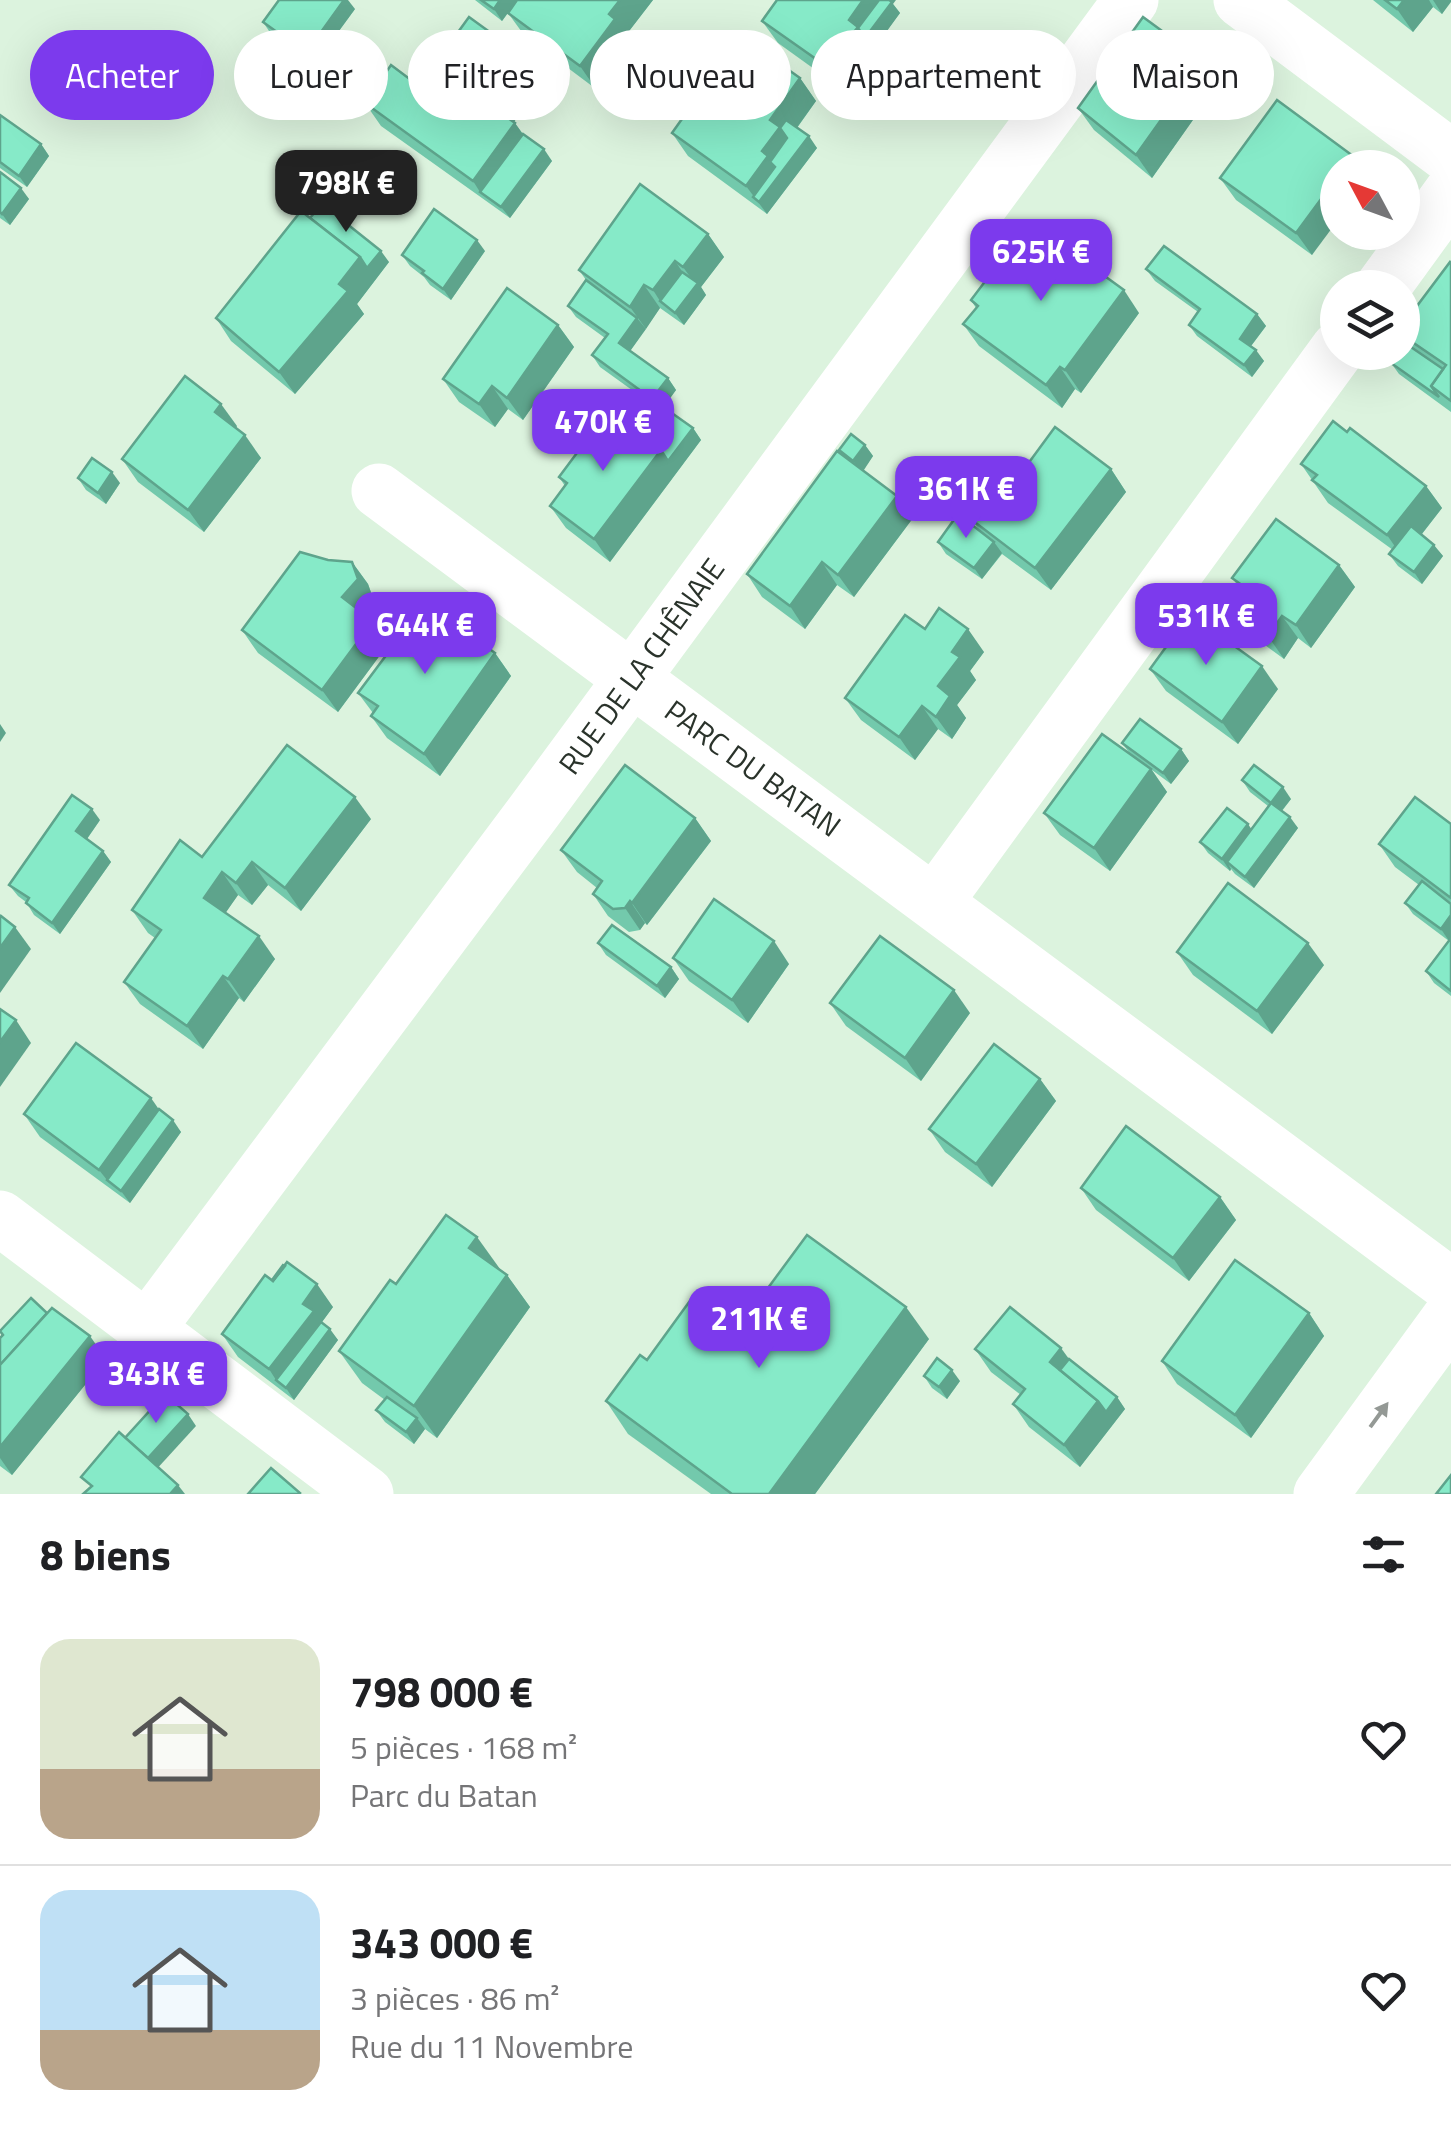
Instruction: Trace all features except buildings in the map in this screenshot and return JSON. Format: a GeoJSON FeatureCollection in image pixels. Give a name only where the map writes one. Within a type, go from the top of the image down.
{"type":"FeatureCollection","features":[{"type":"Feature","properties":{"kind":"street","name":"RUE DE LA CHÊNAIE"},"geometry":{"type":"LineString","coordinates":[[147,1328],[632,678],[1130,0]]}},
{"type":"Feature","properties":{"kind":"street"},"geometry":{"type":"LineString","coordinates":[[1241,0],[1451,157]]}},
{"type":"Feature","properties":{"kind":"street"},"geometry":{"type":"LineString","coordinates":[[1395,270],[1451,194]]}},
{"type":"Feature","properties":{"kind":"street"},"geometry":{"type":"LineString","coordinates":[[935,902],[1323,370]]}},
{"type":"Feature","properties":{"kind":"street","name":"PARC DU BATAN"},"geometry":{"type":"LineString","coordinates":[[379,491],[1451,1286]]}},
{"type":"Feature","properties":{"kind":"street"},"geometry":{"type":"LineString","coordinates":[[0,1218],[366,1494]]}},
{"type":"Feature","properties":{"kind":"street"},"geometry":{"type":"LineString","coordinates":[[1321,1494],[1451,1316]]}}]}
